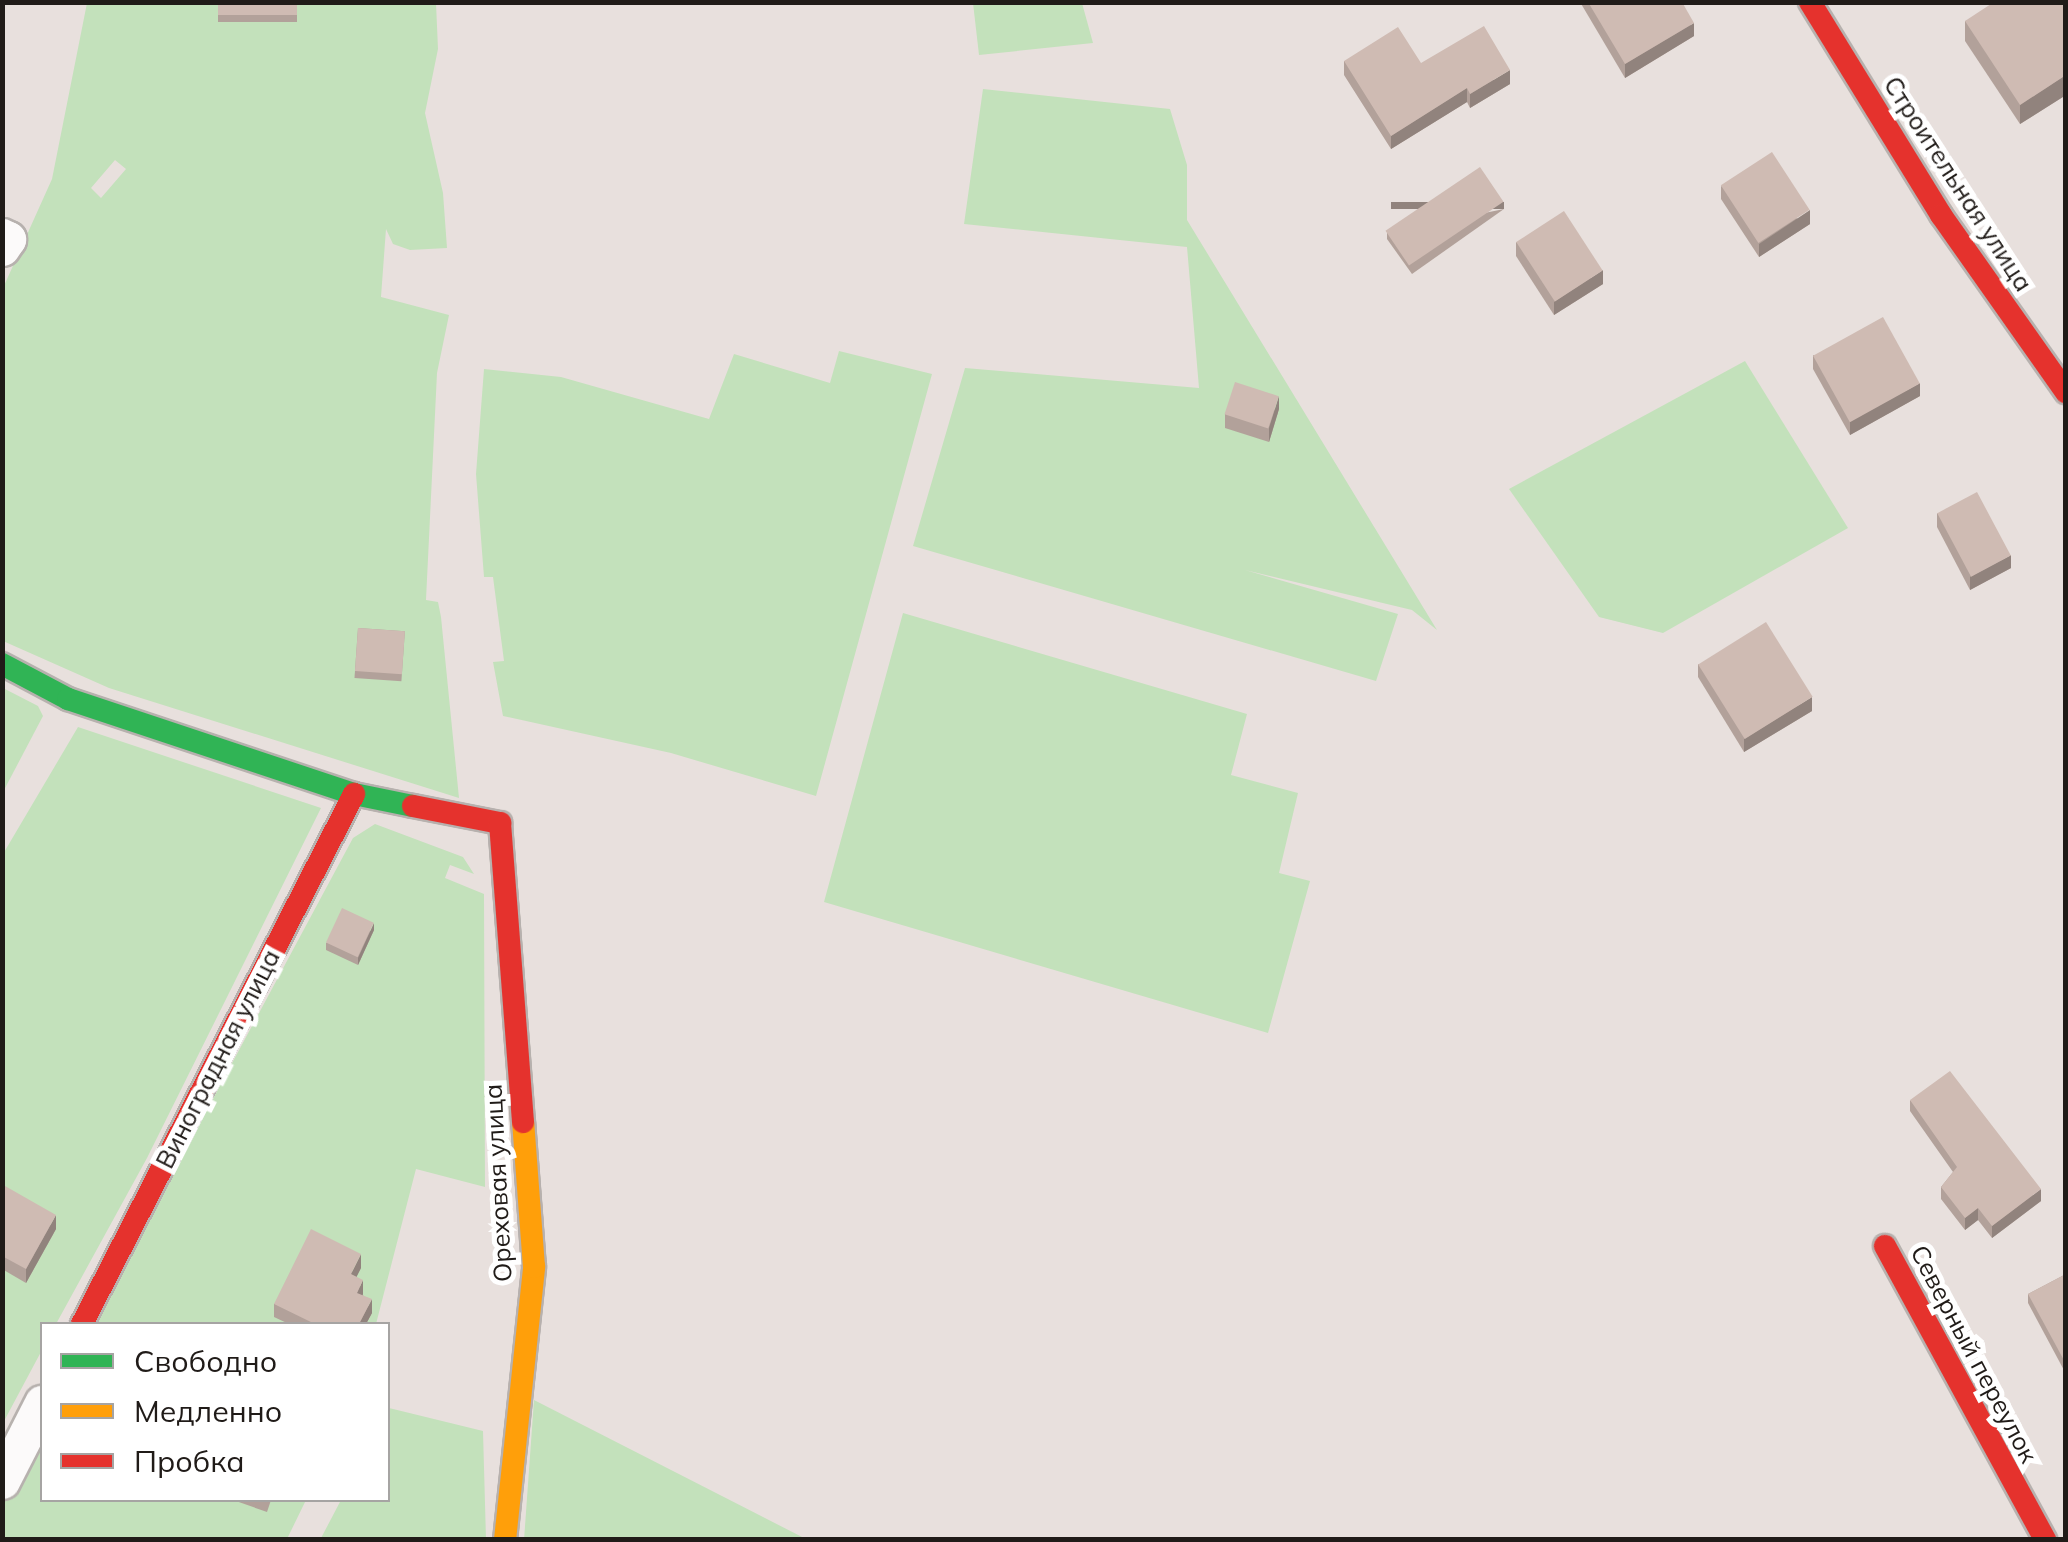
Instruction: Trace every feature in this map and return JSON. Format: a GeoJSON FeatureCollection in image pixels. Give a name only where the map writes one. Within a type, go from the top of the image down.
{"type":"FeatureCollection","features":[{"type":"Feature","properties":{"kind":"street","name":"Строительная улица"},"geometry":{"type":"LineString","coordinates":[[1810,2],[1941,215],[2066,392]]}},
{"type":"Feature","properties":{"kind":"street"},"geometry":{"type":"LineString","coordinates":[[2,664],[68,699],[354,794]]}},
{"type":"Feature","properties":{"kind":"street","name":"Ореховая улица"},"geometry":{"type":"LineString","coordinates":[[354,794],[500,823],[534,1267],[506,1540]]}},
{"type":"Feature","properties":{"kind":"street","name":"Виноградная улица"},"geometry":{"type":"LineString","coordinates":[[83,1322],[354,794]]}},
{"type":"Feature","properties":{"kind":"street","name":"Северный переулок"},"geometry":{"type":"LineString","coordinates":[[1885,1246],[2044,1540]]}},
{"type":"Feature","properties":{"kind":"street"},"geometry":{"type":"LineString","coordinates":[[2,1481],[40,1407]]}},
{"type":"Feature","properties":{"kind":"green space"},"geometry":{"type":"Polygon","coordinates":[[[87,3],[436,3],[438,49],[425,113],[443,193],[447,248],[410,250],[393,244],[386,229],[381,297],[449,315],[437,373],[426,600],[438,602],[441,617],[459,798],[109,688],[3,641],[3,288],[52,179],[87,3]],[[115,160],[91,188],[101,198],[126,169],[115,160]]]}},
{"type":"Feature","properties":{"kind":"green space"},"geometry":{"type":"Polygon","coordinates":[[[973,3],[1082,3],[1093,43],[979,55],[973,3]]]}},
{"type":"Feature","properties":{"kind":"green space"},"geometry":{"type":"Polygon","coordinates":[[[983,89],[1170,109],[1187,165],[1187,220],[1437,630],[1412,610],[1245,570],[1398,614],[1376,681],[913,546],[965,368],[1199,388],[1187,247],[964,224],[983,89]]]}},
{"type":"Feature","properties":{"kind":"green space"},"geometry":{"type":"Polygon","coordinates":[[[839,351],[932,374],[816,796],[671,753],[503,716],[493,662],[504,661],[493,577],[484,577],[476,474],[484,369],[561,377],[709,419],[734,354],[830,383],[839,351]]]}},
{"type":"Feature","properties":{"kind":"green space"},"geometry":{"type":"Polygon","coordinates":[[[1745,361],[1848,528],[1663,633],[1599,617],[1509,489],[1745,361]]]}},
{"type":"Feature","properties":{"kind":"green space"},"geometry":{"type":"Polygon","coordinates":[[[903,613],[1247,714],[1231,775],[1298,793],[1279,873],[1310,881],[1268,1033],[824,902],[903,613]]]}},
{"type":"Feature","properties":{"kind":"green space"},"geometry":{"type":"Polygon","coordinates":[[[3,688],[38,706],[43,716],[3,792],[3,688]]]}},
{"type":"Feature","properties":{"kind":"green space"},"geometry":{"type":"Polygon","coordinates":[[[78,727],[321,808],[147,1158],[57,1322],[40,1322],[40,1354],[3,1423],[3,854],[78,727]]]}},
{"type":"Feature","properties":{"kind":"green space"},"geometry":{"type":"Polygon","coordinates":[[[375,824],[463,857],[474,874],[450,865],[445,878],[484,894],[485,1187],[416,1169],[377,1322],[93,1322],[353,838],[375,824]]]}},
{"type":"Feature","properties":{"kind":"green space"},"geometry":{"type":"Polygon","coordinates":[[[534,1400],[806,1539],[524,1540],[534,1400]]]}},
{"type":"Feature","properties":{"kind":"green space"},"geometry":{"type":"Polygon","coordinates":[[[390,1408],[483,1431],[486,1539],[320,1540],[340,1502],[390,1502],[390,1408]]]}},
{"type":"Feature","properties":{"kind":"green space"},"geometry":{"type":"Polygon","coordinates":[[[40,1422],[40,1502],[305,1502],[287,1539],[3,1540],[3,1489],[40,1422]]]}},
{"type":"Feature","properties":{"kind":"building"},"geometry":{"type":"Polygon","coordinates":[[[218,2],[297,2],[297,15],[218,15],[218,2]]]}},
{"type":"Feature","properties":{"kind":"building"},"geometry":{"type":"Polygon","coordinates":[[[1588,2],[1682,2],[1694,23],[1625,64],[1588,2]]]}},
{"type":"Feature","properties":{"kind":"building"},"geometry":{"type":"Polygon","coordinates":[[[1994,2],[2066,2],[2066,75],[2020,105],[1965,21],[1994,2]]]}},
{"type":"Feature","properties":{"kind":"building"},"geometry":{"type":"Polygon","coordinates":[[[1484,26],[1510,70],[1470,94],[1467,88],[1391,136],[1344,61],[1398,27],[1421,63],[1484,26]]]}},
{"type":"Feature","properties":{"kind":"building"},"geometry":{"type":"Polygon","coordinates":[[[1772,152],[1810,210],[1758,243],[1721,185],[1772,152]]]}},
{"type":"Feature","properties":{"kind":"building"},"geometry":{"type":"Polygon","coordinates":[[[1480,167],[1503,202],[1409,266],[1385,231],[1480,167]]]}},
{"type":"Feature","properties":{"kind":"building"},"geometry":{"type":"Polygon","coordinates":[[[1564,211],[1603,271],[1555,302],[1516,242],[1564,211]]]}},
{"type":"Feature","properties":{"kind":"building"},"geometry":{"type":"Polygon","coordinates":[[[1883,317],[1920,383],[1850,422],[1813,356],[1883,317]]]}},
{"type":"Feature","properties":{"kind":"building"},"geometry":{"type":"Polygon","coordinates":[[[1235,382],[1279,396],[1268,429],[1224,414],[1235,382]]]}},
{"type":"Feature","properties":{"kind":"building"},"geometry":{"type":"Polygon","coordinates":[[[1977,492],[2011,556],[1971,577],[1937,513],[1977,492]]]}},
{"type":"Feature","properties":{"kind":"building"},"geometry":{"type":"Polygon","coordinates":[[[1766,622],[1813,697],[1745,739],[1698,664],[1766,622]]]}},
{"type":"Feature","properties":{"kind":"building"},"geometry":{"type":"Polygon","coordinates":[[[358,628],[405,631],[402,674],[355,671],[358,628]]]}},
{"type":"Feature","properties":{"kind":"building"},"geometry":{"type":"Polygon","coordinates":[[[342,908],[374,923],[358,957],[326,942],[342,908]]]}},
{"type":"Feature","properties":{"kind":"building"},"geometry":{"type":"Polygon","coordinates":[[[1950,1071],[2041,1189],[1992,1226],[1978,1208],[1965,1218],[1941,1187],[1957,1167],[1910,1100],[1950,1071]]]}},
{"type":"Feature","properties":{"kind":"building"},"geometry":{"type":"Polygon","coordinates":[[[5,1186],[56,1215],[26,1269],[2,1256],[5,1186]]]}},
{"type":"Feature","properties":{"kind":"building"},"geometry":{"type":"Polygon","coordinates":[[[311,1229],[361,1254],[351,1274],[363,1280],[357,1293],[372,1299],[360,1322],[311,1322],[274,1304],[311,1229]]]}},
{"type":"Feature","properties":{"kind":"building"},"geometry":{"type":"Polygon","coordinates":[[[2066,1274],[2066,1364],[2028,1294],[2066,1274]]]}},
{"type":"Feature","properties":{"kind":"traffic: fast"},"geometry":{"type":"LineString","coordinates":[[2,664],[68,699],[354,794],[413,806]]}},
{"type":"Feature","properties":{"kind":"traffic: slow"},"geometry":{"type":"LineString","coordinates":[[505,1540],[534,1267],[523,1122]]}},
{"type":"Feature","properties":{"kind":"traffic: jam"},"geometry":{"type":"LineString","coordinates":[[1810,2],[1941,215],[2066,392]]}},
{"type":"Feature","properties":{"kind":"traffic: jam"},"geometry":{"type":"LineString","coordinates":[[83,1322],[354,794]]}},
{"type":"Feature","properties":{"kind":"traffic: jam"},"geometry":{"type":"LineString","coordinates":[[413,806],[500,823],[523,1122]]}},
{"type":"Feature","properties":{"kind":"traffic: jam"},"geometry":{"type":"LineString","coordinates":[[1885,1246],[2045,1540]]}}]}
